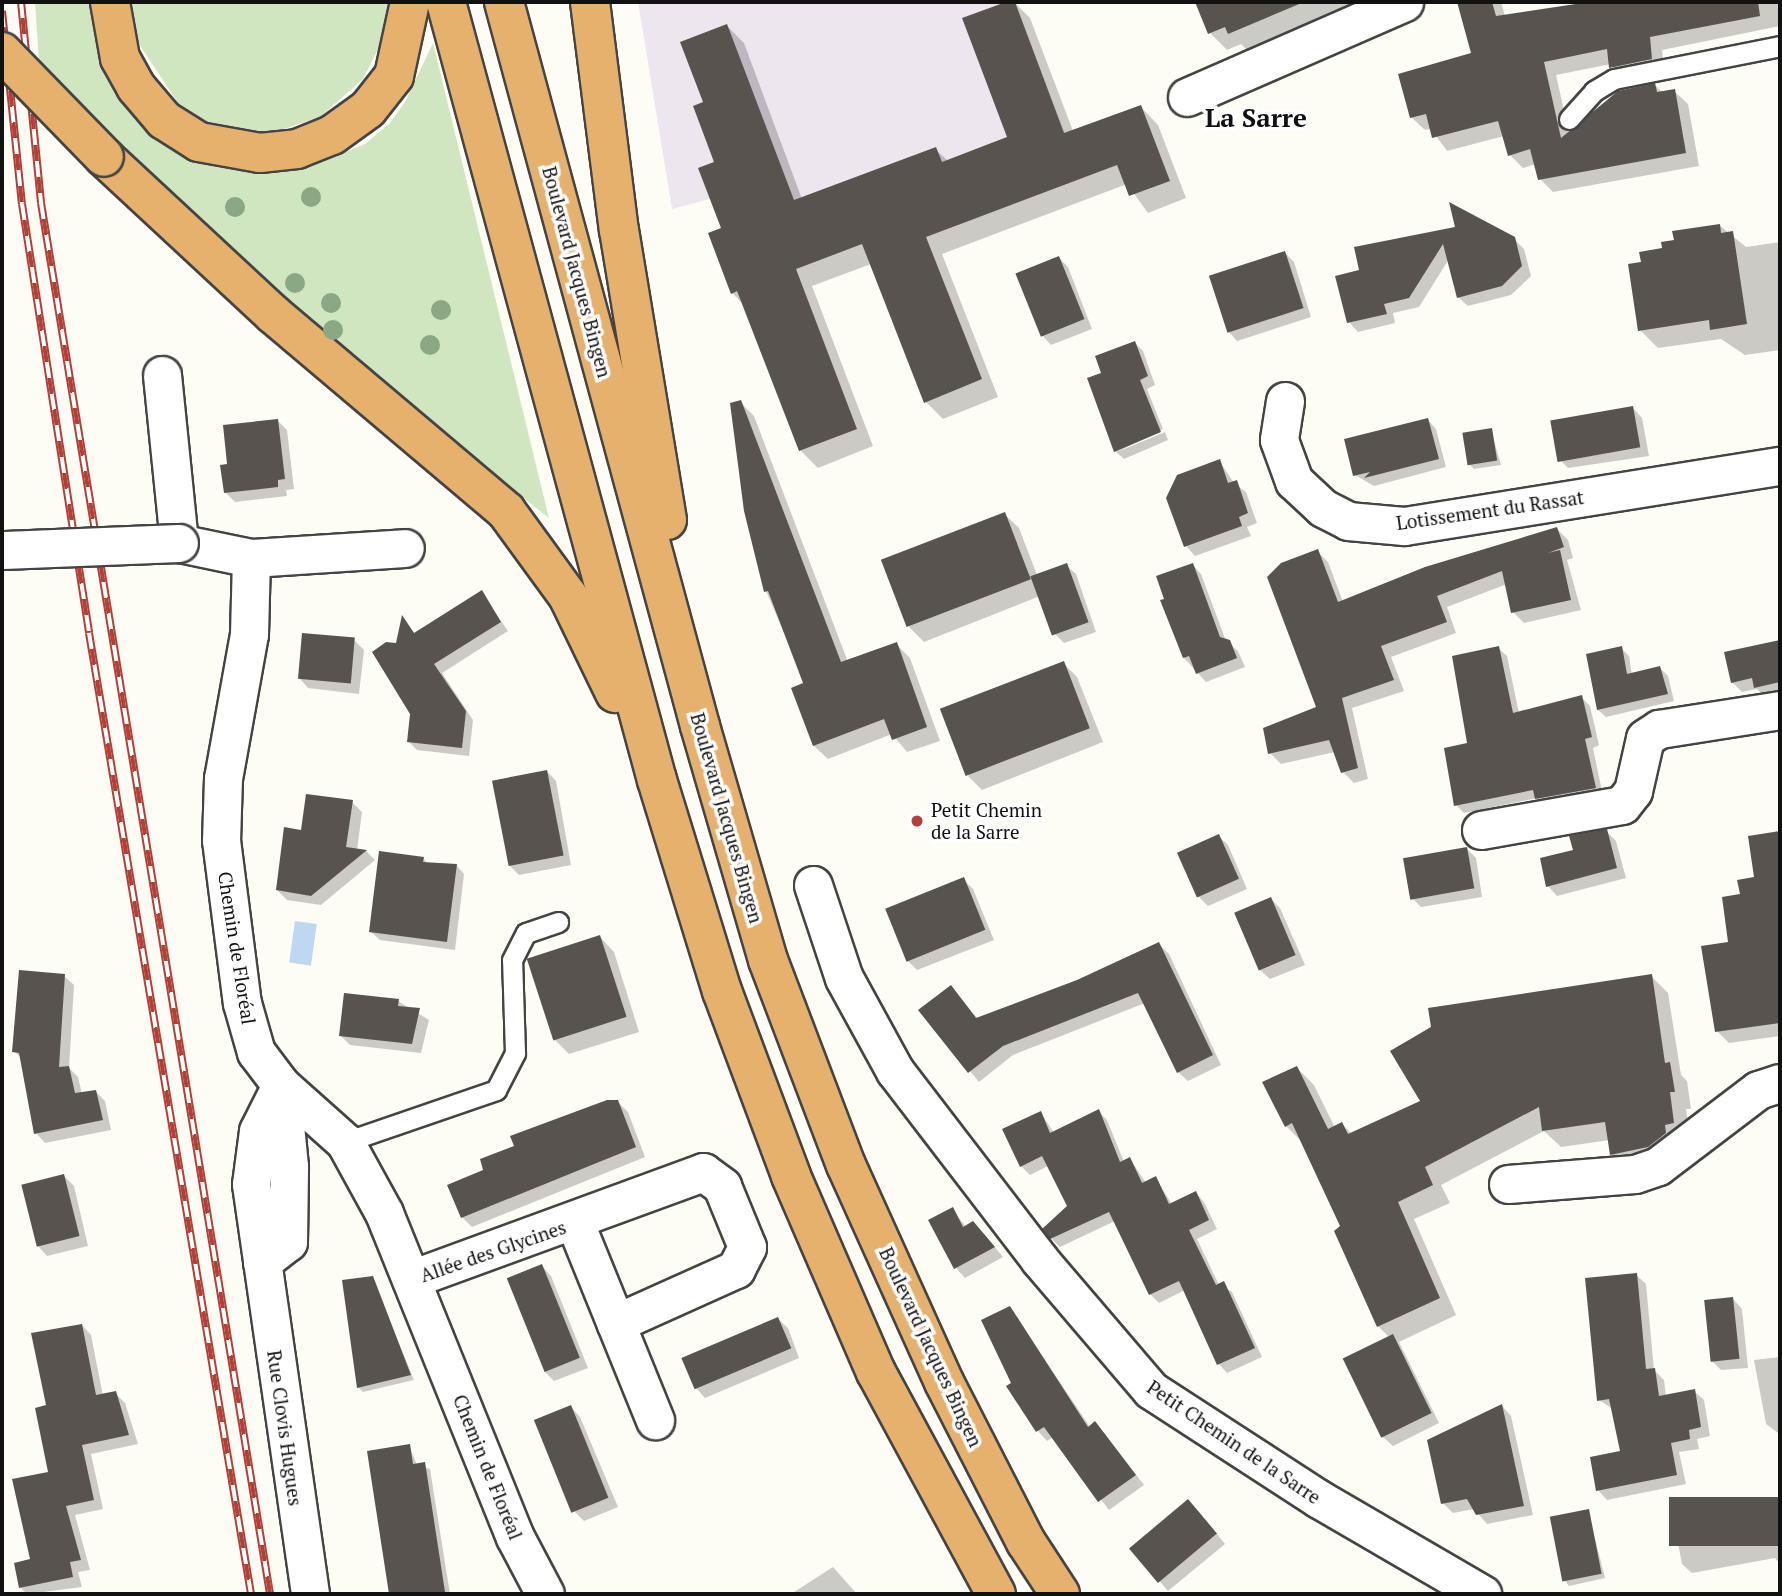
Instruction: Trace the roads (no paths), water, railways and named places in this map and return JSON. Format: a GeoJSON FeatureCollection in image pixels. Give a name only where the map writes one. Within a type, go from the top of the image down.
{"type":"FeatureCollection","features":[{"type":"Feature","properties":{"kind":"highway"},"geometry":{"type":"LineString","coordinates":[[110,2],[120,58],[136,87],[164,120],[200,142],[260,153],[297,149],[332,135],[368,109],[394,76],[410,2]]}},
{"type":"Feature","properties":{"kind":"highway"},"geometry":{"type":"LineString","coordinates":[[446,2],[657,780],[722,991],[791,1176],[876,1372],[996,1594]]}},
{"type":"Feature","properties":{"kind":"highway","name":"Boulevard Jacques Bingen"},"geometry":{"type":"LineString","coordinates":[[504,2],[700,726],[768,960],[846,1165],[944,1382],[1026,1542],[1060,1594]]}},
{"type":"Feature","properties":{"kind":"highway"},"geometry":{"type":"LineString","coordinates":[[590,2],[619,230],[700,726]]}},
{"type":"Feature","properties":{"kind":"highway"},"geometry":{"type":"LineString","coordinates":[[2,52],[104,157],[272,314],[506,511],[568,596],[657,780]]}},
{"type":"Feature","properties":{"kind":"street"},"geometry":{"type":"LineString","coordinates":[[1187,97],[1404,2]]}},
{"type":"Feature","properties":{"kind":"street"},"geometry":{"type":"LineString","coordinates":[[162,375],[179,543]]}},
{"type":"Feature","properties":{"kind":"street","name":"Lotissement du Rassat"},"geometry":{"type":"LineString","coordinates":[[1285,401],[1279,440],[1294,481],[1323,508],[1348,521],[1404,526],[1780,466]]}},
{"type":"Feature","properties":{"kind":"street"},"geometry":{"type":"LineString","coordinates":[[2,550],[179,543],[251,558],[405,548]]}},
{"type":"Feature","properties":{"kind":"street","name":"Chemin de Floréal"},"geometry":{"type":"LineString","coordinates":[[251,558],[249,634],[223,778],[221,840],[242,1003],[256,1052],[281,1085],[345,1142],[384,1213],[515,1537],[545,1594]]}},
{"type":"Feature","properties":{"kind":"street"},"geometry":{"type":"LineString","coordinates":[[1480,830],[1622,805],[1633,791],[1644,738],[1659,729],[1780,710]]}},
{"type":"Feature","properties":{"kind":"street","name":"Petit Chemin de la Sarre"},"geometry":{"type":"LineString","coordinates":[[813,885],[844,978],[895,1071],[1039,1259],[1151,1390],[1319,1499],[1482,1594]]}},
{"type":"Feature","properties":{"kind":"street"},"geometry":{"type":"LineString","coordinates":[[1508,1184],[1635,1174],[1658,1166],[1758,1090],[1780,1083]]}},
{"type":"Feature","properties":{"kind":"street","name":"Rue Clovis Hugues"},"geometry":{"type":"LineString","coordinates":[[281,1085],[289,1166],[288,1242],[261,1262],[310,1594]]}},
{"type":"Feature","properties":{"kind":"street","name":"Allée des Glycines"},"geometry":{"type":"LineString","coordinates":[[411,1279],[575,1223],[703,1172],[722,1186],[747,1247],[736,1269],[617,1323]]}},
{"type":"Feature","properties":{"kind":"street","name":"Allée des Glycines"},"geometry":{"type":"LineString","coordinates":[[575,1223],[655,1420]]}},
{"type":"Feature","properties":{"kind":"lane"},"geometry":{"type":"LineString","coordinates":[[1569,119],[1594,91],[1614,79],[1780,46]]}},
{"type":"Feature","properties":{"kind":"lane"},"geometry":{"type":"LineString","coordinates":[[345,1142],[496,1090],[515,1053],[512,960],[526,933],[558,922]]}},
{"type":"Feature","properties":{"kind":"water"},"geometry":{"type":"Polygon","coordinates":[[[295,921],[317,924],[311,966],[289,963],[295,921]]]}},
{"type":"Feature","properties":{"kind":"railway"},"geometry":{"type":"LineString","coordinates":[[21,2],[41,203],[270,1594]]}},
{"type":"Feature","properties":{"kind":"railway"},"geometry":{"type":"LineString","coordinates":[[2,11],[22,204],[89,633],[251,1594]]}},
{"type":"Feature","properties":{"kind":"place","name":"Petit Chemin de la Sarre"},"geometry":{"type":"Point","coordinates":[917,821]}},
{"type":"Feature","properties":{"kind":"district","name":"La Sarre"},"geometry":{"type":"Point","coordinates":[1256,118]}}]}
